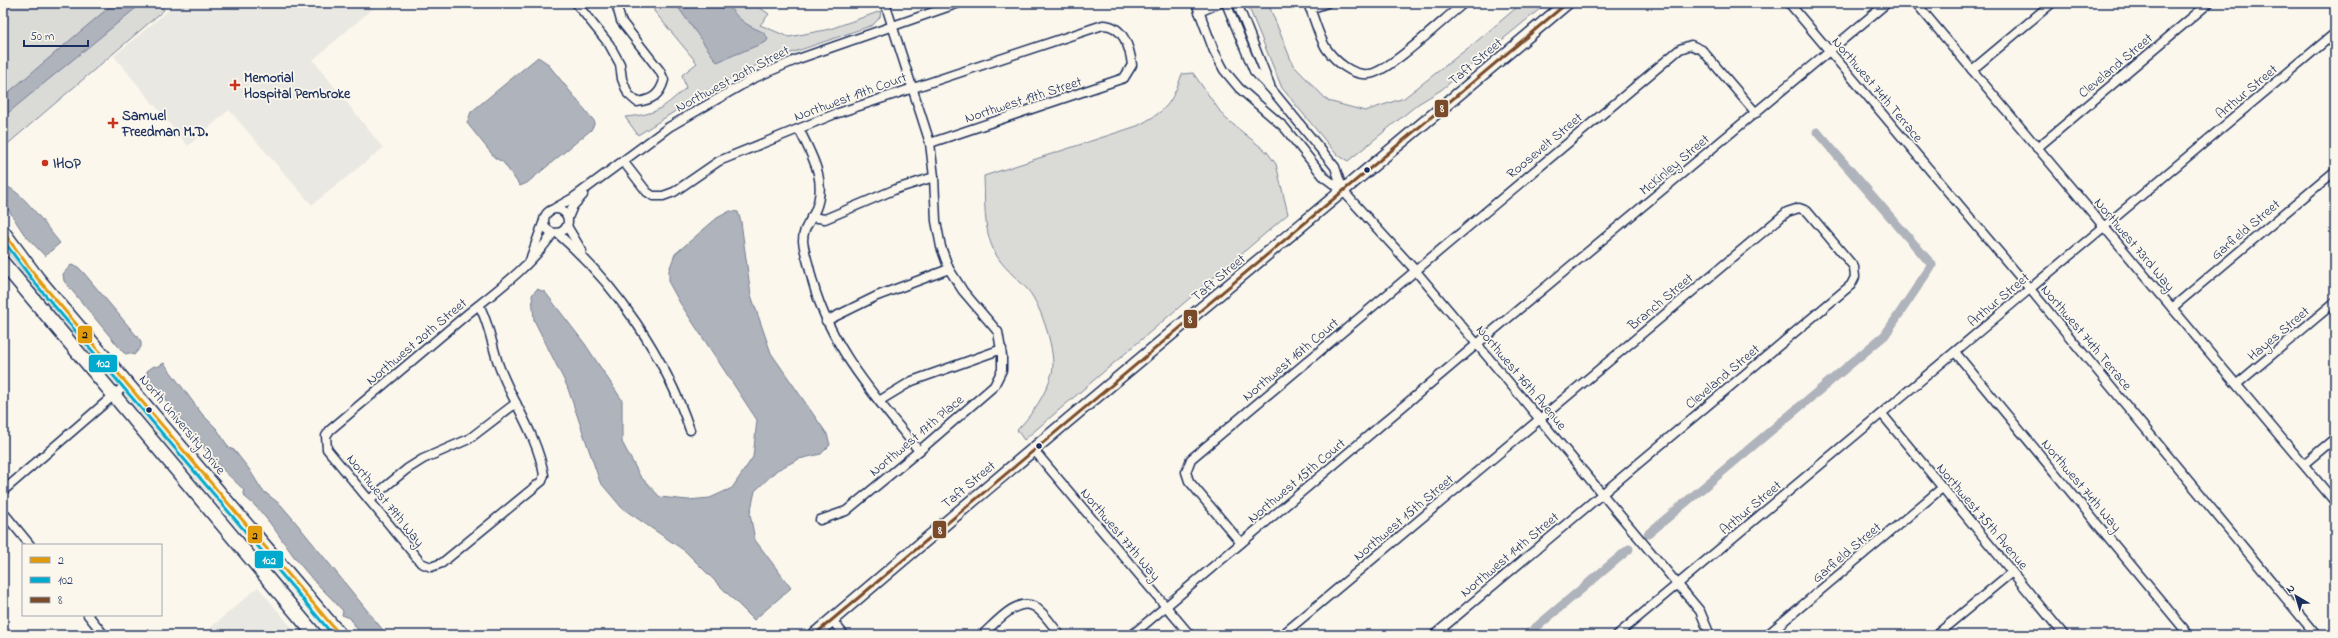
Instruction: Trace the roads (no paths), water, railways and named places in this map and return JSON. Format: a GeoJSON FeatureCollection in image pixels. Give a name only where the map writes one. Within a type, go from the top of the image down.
{"type":"FeatureCollection","features":[{"type":"Feature","properties":{"kind":"main road","name":"North University Drive"},"geometry":{"type":"LineString","coordinates":[[3,232],[38,279],[128,383],[340,635]]}},
{"type":"Feature","properties":{"kind":"main road"},"geometry":{"type":"LineString","coordinates":[[3,263],[315,635]]}},
{"type":"Feature","properties":{"kind":"street"},"geometry":{"type":"LineString","coordinates":[[576,3],[609,44],[620,64],[622,79],[628,94],[637,102],[647,101],[657,95],[662,89],[664,80],[660,71],[621,21],[616,3]]}},
{"type":"Feature","properties":{"kind":"street","name":"Northwest 17th Place"},"geometry":{"type":"LineString","coordinates":[[820,520],[846,511],[919,451],[994,386],[1002,370],[1002,349],[998,332],[992,323],[963,291],[949,269],[941,247],[936,221],[934,177],[930,143],[885,3]]}},
{"type":"Feature","properties":{"kind":"street","name":"Northwest 20th Street"},"geometry":{"type":"LineString","coordinates":[[555,208],[573,198],[669,127],[752,79],[798,58],[959,3]]}},
{"type":"Feature","properties":{"kind":"street","name":"Northwest 76th Avenue"},"geometry":{"type":"LineString","coordinates":[[1196,3],[1214,52],[1224,70],[1239,88],[1284,126],[1324,177],[1343,191],[1415,270],[1700,611],[1710,635]]}},
{"type":"Feature","properties":{"kind":"street"},"geometry":{"type":"LineString","coordinates":[[1199,12],[1220,3]]}},
{"type":"Feature","properties":{"kind":"street","name":"Northwest 76th Avenue"},"geometry":{"type":"LineString","coordinates":[[1226,3],[1254,71],[1272,90],[1335,167],[1343,191]]}},
{"type":"Feature","properties":{"kind":"street","name":"Northwest 76th Avenue"},"geometry":{"type":"LineString","coordinates":[[1237,3],[1272,90]]}},
{"type":"Feature","properties":{"kind":"street"},"geometry":{"type":"LineString","coordinates":[[1327,3],[1309,6],[1326,48],[1337,61],[1355,72],[1370,74],[1382,69],[1464,3]]}},
{"type":"Feature","properties":{"kind":"street","name":"Taft Street"},"geometry":{"type":"LineString","coordinates":[[814,635],[1033,449],[1567,3]]}},
{"type":"Feature","properties":{"kind":"street","name":"Northwest 74th Terrace"},"geometry":{"type":"LineString","coordinates":[[1789,3],[2030,289],[2316,635]]}},
{"type":"Feature","properties":{"kind":"street","name":"McKinley Street"},"geometry":{"type":"LineString","coordinates":[[1477,344],[1888,3]]}},
{"type":"Feature","properties":{"kind":"street","name":"Northwest 73rd Way"},"geometry":{"type":"LineString","coordinates":[[1916,3],[2335,502]]}},
{"type":"Feature","properties":{"kind":"street"},"geometry":{"type":"LineString","coordinates":[[1972,70],[2052,3]]}},
{"type":"Feature","properties":{"kind":"street","name":"Cleveland Street"},"geometry":{"type":"LineString","coordinates":[[2037,148],[2209,3]]}},
{"type":"Feature","properties":{"kind":"street","name":"Northwest 19th Court"},"geometry":{"type":"LineString","coordinates":[[623,161],[647,192],[653,196],[663,196],[674,192],[719,161],[743,150],[848,109],[1103,25],[1109,25],[1120,31],[1124,38],[1132,65],[1124,78]]}},
{"type":"Feature","properties":{"kind":"street","name":"Arthur Street"},"geometry":{"type":"LineString","coordinates":[[1617,635],[2335,33]]}},
{"type":"Feature","properties":{"kind":"street","name":"Roosevelt Street"},"geometry":{"type":"LineString","coordinates":[[1415,270],[1680,48],[1691,45],[1702,50],[1756,113]]}},
{"type":"Feature","properties":{"kind":"street","name":"Northwest 19th Street"},"geometry":{"type":"LineString","coordinates":[[930,143],[1124,78]]}},
{"type":"Feature","properties":{"kind":"street"},"geometry":{"type":"LineString","coordinates":[[799,129],[816,164],[819,175],[820,191],[811,217],[804,228],[803,243],[813,284],[826,321],[852,366],[919,451]]}},
{"type":"Feature","properties":{"kind":"street","name":"Garfield Street"},"geometry":{"type":"LineString","coordinates":[[2172,308],[2335,171]]}},
{"type":"Feature","properties":{"kind":"street"},"geometry":{"type":"LineString","coordinates":[[811,217],[825,219],[896,190],[934,177]]}},
{"type":"Feature","properties":{"kind":"street","name":"Northwest 20th Street"},"geometry":{"type":"LineString","coordinates":[[567,222],[573,206],[598,179]]}},
{"type":"Feature","properties":{"kind":"street"},"geometry":{"type":"LineString","coordinates":[[590,264],[555,233],[546,229],[543,223],[547,211],[555,208],[563,211],[567,222],[590,264],[649,344],[682,406],[690,430]]}},
{"type":"Feature","properties":{"kind":"street","name":"Cleveland Street"},"geometry":{"type":"LineString","coordinates":[[1602,492],[1851,285],[1855,276],[1854,267],[1812,216],[1807,211],[1798,208]]}},
{"type":"Feature","properties":{"kind":"street","name":"Branch Street"},"geometry":{"type":"LineString","coordinates":[[1540,419],[1787,212],[1798,208]]}},
{"type":"Feature","properties":{"kind":"street"},"geometry":{"type":"LineString","coordinates":[[555,233],[567,222]]}},
{"type":"Feature","properties":{"kind":"street","name":"Northwest 20th Street"},"geometry":{"type":"LineString","coordinates":[[528,261],[543,223]]}},
{"type":"Feature","properties":{"kind":"street","name":"Northwest 20th Street"},"geometry":{"type":"LineString","coordinates":[[326,444],[326,436],[330,430],[538,253],[555,233]]}},
{"type":"Feature","properties":{"kind":"street"},"geometry":{"type":"LineString","coordinates":[[826,321],[877,296],[949,269]]}},
{"type":"Feature","properties":{"kind":"street","name":"Northwest 16th Court"},"geometry":{"type":"LineString","coordinates":[[1241,543],[1189,481],[1186,472],[1191,459],[1415,270]]}},
{"type":"Feature","properties":{"kind":"street","name":"Hayes Street"},"geometry":{"type":"LineString","coordinates":[[2237,384],[2335,302]]}},
{"type":"Feature","properties":{"kind":"street"},"geometry":{"type":"LineString","coordinates":[[369,500],[407,469],[423,459],[469,439],[516,403],[500,367],[484,314],[478,305]]}},
{"type":"Feature","properties":{"kind":"street","name":"Northwest 15th Court"},"geometry":{"type":"LineString","coordinates":[[1132,635],[1477,344]]}},
{"type":"Feature","properties":{"kind":"street"},"geometry":{"type":"LineString","coordinates":[[879,401],[912,381],[1002,349]]}},
{"type":"Feature","properties":{"kind":"street","name":"Northwest 74th Way"},"geometry":{"type":"LineString","coordinates":[[1955,352],[2189,635]]}},
{"type":"Feature","properties":{"kind":"street"},"geometry":{"type":"LineString","coordinates":[[3,491],[128,383]]}},
{"type":"Feature","properties":{"kind":"street","name":"Northwest 79th Way"},"geometry":{"type":"LineString","coordinates":[[326,444],[327,449],[420,563],[431,567],[442,563],[542,481],[544,475],[536,441],[516,403]]}},
{"type":"Feature","properties":{"kind":"street","name":"Northwest 75th Avenue"},"geometry":{"type":"LineString","coordinates":[[1882,414],[2064,635]]}},
{"type":"Feature","properties":{"kind":"street","name":"Northwest 15th Street"},"geometry":{"type":"LineString","coordinates":[[1282,635],[1540,419]]}},
{"type":"Feature","properties":{"kind":"street"},"geometry":{"type":"LineString","coordinates":[[2304,464],[2335,438]]}},
{"type":"Feature","properties":{"kind":"street","name":"Northwest 77th Way"},"geometry":{"type":"LineString","coordinates":[[1033,449],[1190,635]]}},
{"type":"Feature","properties":{"kind":"street","name":"Garfield Street"},"geometry":{"type":"LineString","coordinates":[[1767,635],[1942,488]]}},
{"type":"Feature","properties":{"kind":"street","name":"Northwest 14th Street"},"geometry":{"type":"LineString","coordinates":[[1434,635],[1602,492]]}},
{"type":"Feature","properties":{"kind":"street"},"geometry":{"type":"LineString","coordinates":[[3,512],[29,544]]}},
{"type":"Feature","properties":{"kind":"street"},"geometry":{"type":"LineString","coordinates":[[1936,635],[2012,572]]}},
{"type":"Feature","properties":{"kind":"street"},"geometry":{"type":"LineString","coordinates":[[982,635],[1017,606],[1026,603],[1036,607],[1060,635]]}},
{"type":"Feature","properties":{"kind":"street"},"geometry":{"type":"LineString","coordinates":[[89,616],[104,635]]}},
{"type":"Feature","properties":{"kind":"street"},"geometry":{"type":"LineString","coordinates":[[832,620],[844,635]]}},
{"type":"Feature","properties":{"kind":"waterway"},"geometry":{"type":"LineString","coordinates":[[1648,534],[1885,335],[1932,265],[1817,132]]}},
{"type":"Feature","properties":{"kind":"waterway"},"geometry":{"type":"LineString","coordinates":[[1527,635],[1629,549]]}},
{"type":"Feature","properties":{"kind":"place","name":"Memorial Hospital Pembroke"},"geometry":{"type":"Point","coordinates":[235,85]}},
{"type":"Feature","properties":{"kind":"place","name":"Samuel Freedman M.D."},"geometry":{"type":"Point","coordinates":[113,123]}},
{"type":"Feature","properties":{"kind":"place","name":"IHOP"},"geometry":{"type":"Point","coordinates":[45,163]}}]}
